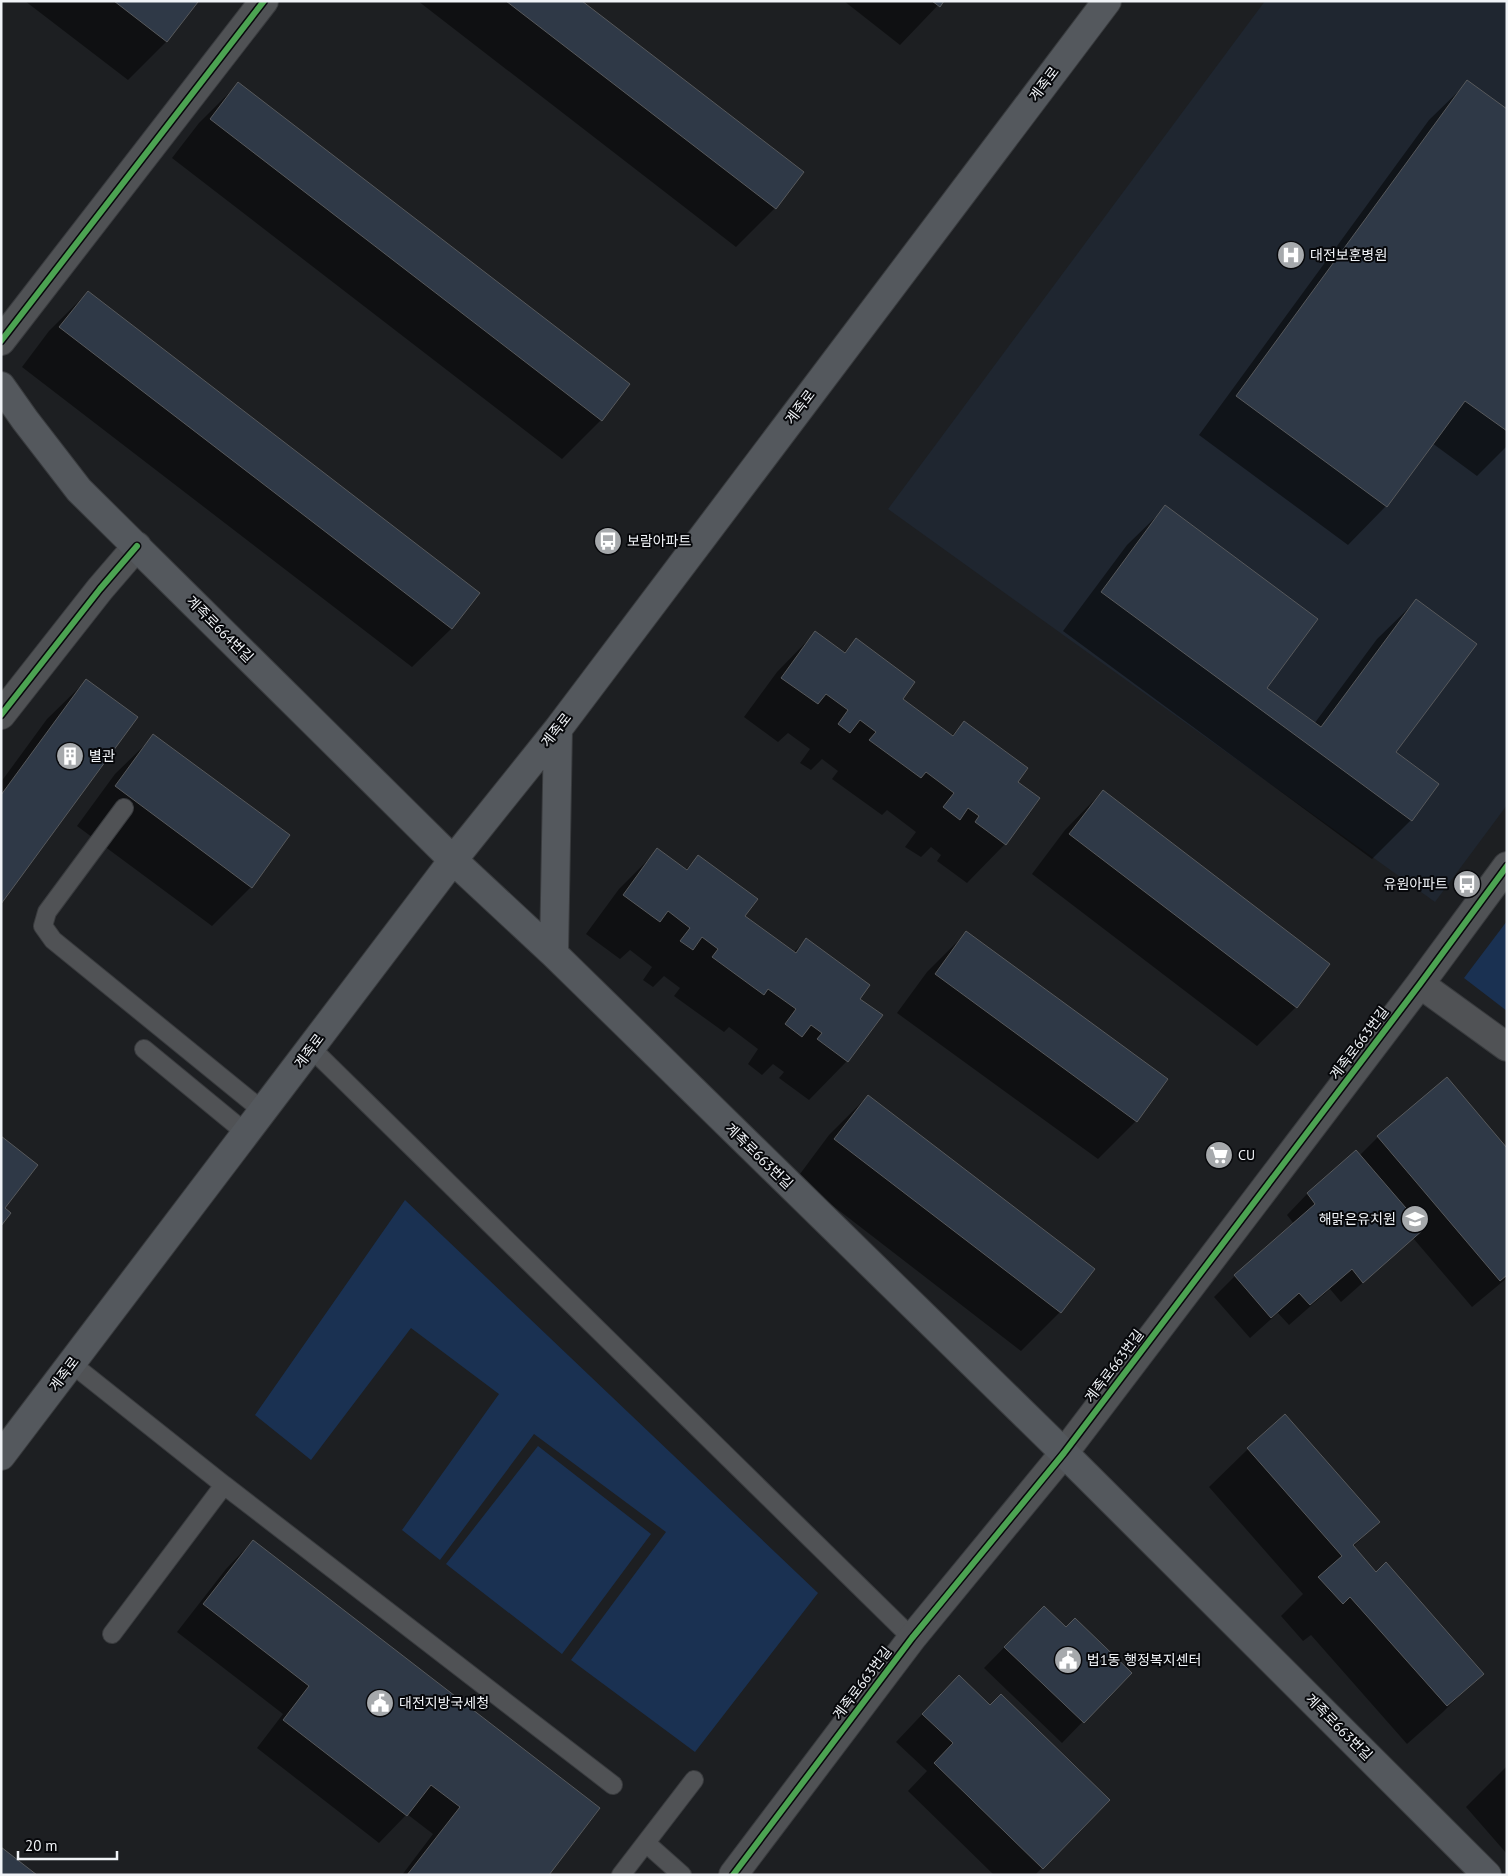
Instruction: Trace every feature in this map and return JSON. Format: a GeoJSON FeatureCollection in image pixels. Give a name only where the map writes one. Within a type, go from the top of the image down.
{"type":"FeatureCollection","features":[{"type":"Feature","properties":{"kind":"main road","name":"계족로"},"geometry":{"type":"LineString","coordinates":[[1,1456],[312,1049],[453,860],[558,729],[1107,1]]}},
{"type":"Feature","properties":{"kind":"main road","name":"계족로664번길"},"geometry":{"type":"LineString","coordinates":[[1,386],[79,490],[453,860]]}},
{"type":"Feature","properties":{"kind":"main road"},"geometry":{"type":"LineString","coordinates":[[554,954],[558,729]]}},
{"type":"Feature","properties":{"kind":"main road","name":"계족로663번길"},"geometry":{"type":"LineString","coordinates":[[453,860],[554,954],[1064,1453],[1487,1875]]}},
{"type":"Feature","properties":{"kind":"street"},"geometry":{"type":"LineString","coordinates":[[1,341],[264,1]]}},
{"type":"Feature","properties":{"kind":"street"},"geometry":{"type":"LineString","coordinates":[[1,715],[100,589],[137,546]]}},
{"type":"Feature","properties":{"kind":"street","name":"계족로663번길"},"geometry":{"type":"LineString","coordinates":[[733,1875],[912,1638],[1064,1453],[1420,984],[1507,866]]}},
{"type":"Feature","properties":{"kind":"street"},"geometry":{"type":"LineString","coordinates":[[1420,984],[1507,1048]]}},
{"type":"Feature","properties":{"kind":"lane"},"geometry":{"type":"LineString","coordinates":[[124,808],[47,912],[43,926],[52,940],[263,1111]]}},
{"type":"Feature","properties":{"kind":"lane"},"geometry":{"type":"LineString","coordinates":[[144,1049],[246,1133]]}},
{"type":"Feature","properties":{"kind":"lane"},"geometry":{"type":"LineString","coordinates":[[312,1049],[912,1638]]}},
{"type":"Feature","properties":{"kind":"lane"},"geometry":{"type":"LineString","coordinates":[[72,1364],[224,1485],[613,1785]]}},
{"type":"Feature","properties":{"kind":"lane"},"geometry":{"type":"LineString","coordinates":[[112,1634],[224,1485]]}},
{"type":"Feature","properties":{"kind":"lane"},"geometry":{"type":"LineString","coordinates":[[620,1875],[694,1780]]}},
{"type":"Feature","properties":{"kind":"lane"},"geometry":{"type":"LineString","coordinates":[[646,1843],[682,1875]]}},
{"type":"Feature","properties":{"kind":"shaded area","name":"대전보훈병원"},"geometry":{"type":"Polygon","coordinates":[[[1265,1],[1507,1],[1507,805],[1435,902],[888,509],[1265,1]]]}},
{"type":"Feature","properties":{"kind":"shaded area"},"geometry":{"type":"Polygon","coordinates":[[[1507,921],[1507,1011],[1464,978],[1507,921]]]}},
{"type":"Feature","properties":{"kind":"shaded area"},"geometry":{"type":"Polygon","coordinates":[[[405,1200],[818,1593],[695,1752],[571,1660],[666,1532],[534,1434],[440,1560],[402,1530],[499,1394],[411,1328],[311,1460],[255,1415],[405,1200]]]}},
{"type":"Feature","properties":{"kind":"shaded area"},"geometry":{"type":"Polygon","coordinates":[[[538,1446],[651,1534],[562,1654],[446,1564],[538,1446]]]}},
{"type":"Feature","properties":{"kind":"building"},"geometry":{"type":"Polygon","coordinates":[[[114,1],[196,1],[198,2],[167,42],[114,1]]]}},
{"type":"Feature","properties":{"kind":"building"},"geometry":{"type":"Polygon","coordinates":[[[506,1],[582,1],[804,172],[776,209],[506,1]]]}},
{"type":"Feature","properties":{"kind":"building"},"geometry":{"type":"Polygon","coordinates":[[[932,1],[944,1],[940,7],[932,1]]]}},
{"type":"Feature","properties":{"kind":"building"},"geometry":{"type":"Polygon","coordinates":[[[1467,80],[1507,109],[1507,431],[1465,401],[1387,507],[1236,396],[1467,80]]]}},
{"type":"Feature","properties":{"kind":"building"},"geometry":{"type":"Polygon","coordinates":[[[238,82],[630,384],[602,421],[210,119],[238,82]]]}},
{"type":"Feature","properties":{"kind":"building"},"geometry":{"type":"Polygon","coordinates":[[[88,291],[480,593],[452,629],[59,327],[88,291]]]}},
{"type":"Feature","properties":{"kind":"building"},"geometry":{"type":"Polygon","coordinates":[[[1165,505],[1318,619],[1267,688],[1321,727],[1416,599],[1477,644],[1396,752],[1439,784],[1412,821],[1101,592],[1165,505]]]}},
{"type":"Feature","properties":{"kind":"building"},"geometry":{"type":"Polygon","coordinates":[[[815,631],[845,653],[856,638],[915,682],[903,699],[953,736],[964,721],[1028,768],[1018,782],[1040,798],[1006,845],[975,822],[979,816],[968,808],[960,820],[943,807],[954,793],[926,772],[921,778],[869,740],[876,732],[860,720],[850,733],[838,724],[848,710],[826,694],[818,704],[781,678],[815,631]]]}},
{"type":"Feature","properties":{"kind":"building","name":"별관"},"geometry":{"type":"Polygon","coordinates":[[[86,679],[138,717],[1,904],[1,795],[86,679]]]}},
{"type":"Feature","properties":{"kind":"building"},"geometry":{"type":"Polygon","coordinates":[[[153,734],[290,835],[252,888],[115,786],[153,734]]]}},
{"type":"Feature","properties":{"kind":"building"},"geometry":{"type":"Polygon","coordinates":[[[1103,790],[1330,964],[1297,1008],[1069,834],[1103,790]]]}},
{"type":"Feature","properties":{"kind":"building"},"geometry":{"type":"Polygon","coordinates":[[[657,848],[687,870],[698,855],[758,899],[745,916],[796,953],[806,938],[870,985],[860,999],[883,1015],[848,1062],[817,1039],[822,1033],[811,1025],[802,1037],[785,1024],[796,1009],[768,989],[764,995],[712,957],[718,949],[702,937],[693,950],[680,941],[690,928],[668,911],[660,922],[623,895],[657,848]]]}},
{"type":"Feature","properties":{"kind":"building"},"geometry":{"type":"Polygon","coordinates":[[[966,931],[1168,1079],[1137,1122],[935,974],[966,931]]]}},
{"type":"Feature","properties":{"kind":"building"},"geometry":{"type":"Polygon","coordinates":[[[1447,1077],[1507,1148],[1507,1275],[1500,1281],[1377,1136],[1447,1077]]]}},
{"type":"Feature","properties":{"kind":"building"},"geometry":{"type":"Polygon","coordinates":[[[868,1095],[1095,1269],[1061,1313],[834,1139],[868,1095]]]}},
{"type":"Feature","properties":{"kind":"building"},"geometry":{"type":"Polygon","coordinates":[[[1,1136],[38,1165],[5,1208],[11,1213],[1,1226],[1,1136]]]}},
{"type":"Feature","properties":{"kind":"building"},"geometry":{"type":"Polygon","coordinates":[[[1356,1150],[1424,1229],[1363,1283],[1352,1269],[1310,1305],[1299,1293],[1271,1318],[1234,1275],[1315,1204],[1307,1193],[1356,1150]]]}},
{"type":"Feature","properties":{"kind":"building"},"geometry":{"type":"Polygon","coordinates":[[[1285,1414],[1380,1522],[1353,1545],[1376,1572],[1386,1562],[1484,1674],[1447,1706],[1350,1597],[1343,1604],[1318,1577],[1342,1556],[1247,1448],[1285,1414]]]}},
{"type":"Feature","properties":{"kind":"building","name":"대전지방국세청"},"geometry":{"type":"Polygon","coordinates":[[[253,1540],[600,1808],[549,1875],[407,1875],[460,1807],[431,1785],[407,1816],[283,1720],[309,1686],[203,1604],[253,1540]]]}},
{"type":"Feature","properties":{"kind":"building","name":"법1동 행정복지센터"},"geometry":{"type":"Polygon","coordinates":[[[1044,1606],[1066,1627],[1075,1618],[1132,1673],[1084,1723],[1004,1647],[1044,1606]]]}},
{"type":"Feature","properties":{"kind":"building"},"geometry":{"type":"Polygon","coordinates":[[[959,1675],[990,1705],[1001,1694],[1110,1800],[1043,1869],[934,1763],[953,1743],[922,1714],[959,1675]]]}},
{"type":"Feature","properties":{"kind":"building"},"geometry":{"type":"Polygon","coordinates":[[[1,1847],[37,1875],[1,1875],[1,1847]]]}},
{"type":"Feature","properties":{"kind":"cycle path"},"geometry":{"type":"LineString","coordinates":[[1,341],[264,1]]}},
{"type":"Feature","properties":{"kind":"cycle path"},"geometry":{"type":"LineString","coordinates":[[1,715],[100,589],[137,546]]}},
{"type":"Feature","properties":{"kind":"cycle path"},"geometry":{"type":"LineString","coordinates":[[733,1875],[912,1638],[1064,1453],[1420,984],[1507,866]]}},
{"type":"Feature","properties":{"kind":"place","name":"대전보훈병원"},"geometry":{"type":"Point","coordinates":[1291,255]}},
{"type":"Feature","properties":{"kind":"place","name":"보람아파트"},"geometry":{"type":"Point","coordinates":[608,541]}},
{"type":"Feature","properties":{"kind":"place","name":"별관"},"geometry":{"type":"Point","coordinates":[70,756]}},
{"type":"Feature","properties":{"kind":"place","name":"유원아파트"},"geometry":{"type":"Point","coordinates":[1467,884]}},
{"type":"Feature","properties":{"kind":"place","name":"CU"},"geometry":{"type":"Point","coordinates":[1219,1155]}},
{"type":"Feature","properties":{"kind":"place","name":"해맑은유치원"},"geometry":{"type":"Point","coordinates":[1415,1219]}},
{"type":"Feature","properties":{"kind":"place","name":"법1동 행정복지센터"},"geometry":{"type":"Point","coordinates":[1068,1660]}},
{"type":"Feature","properties":{"kind":"place","name":"대전지방국세청"},"geometry":{"type":"Point","coordinates":[380,1703]}}]}
